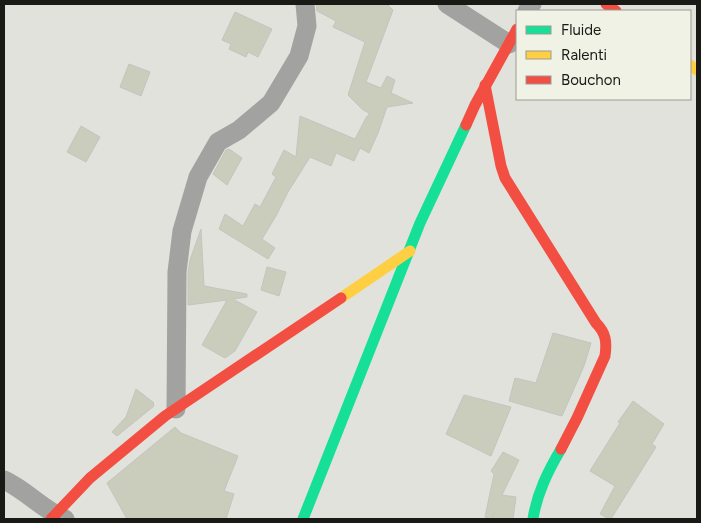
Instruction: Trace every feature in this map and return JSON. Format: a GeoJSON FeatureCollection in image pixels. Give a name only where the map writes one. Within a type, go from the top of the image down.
{"type":"FeatureCollection","features":[{"type":"Feature","properties":{"kind":"main road"},"geometry":{"type":"LineString","coordinates":[[303,519],[420,224],[475,105],[513,36]]}},
{"type":"Feature","properties":{"kind":"main road"},"geometry":{"type":"LineString","coordinates":[[485,85],[505,178],[591,315],[604,332],[607,344],[605,356],[582,408],[539,493],[533,519]]}},
{"type":"Feature","properties":{"kind":"main road"},"geometry":{"type":"LineString","coordinates":[[58,518],[90,478],[165,416],[410,251]]}},
{"type":"Feature","properties":{"kind":"street"},"geometry":{"type":"LineString","coordinates":[[176,409],[177,272],[182,231],[198,177],[218,142],[239,130],[270,102],[299,56],[307,26],[305,4]]}},
{"type":"Feature","properties":{"kind":"street"},"geometry":{"type":"LineString","coordinates":[[447,4],[513,36]]}},
{"type":"Feature","properties":{"kind":"street"},"geometry":{"type":"LineString","coordinates":[[4,480],[14,485],[58,518]]}},
{"type":"Feature","properties":{"kind":"building"},"geometry":{"type":"Polygon","coordinates":[[[316,4],[387,4],[393,10],[366,82],[381,88],[387,76],[395,80],[391,93],[413,103],[387,107],[369,153],[360,148],[354,161],[336,153],[331,166],[310,157],[262,239],[275,248],[268,259],[219,229],[225,214],[243,226],[255,204],[260,207],[276,177],[272,174],[284,150],[296,157],[300,116],[355,139],[367,116],[370,117],[369,113],[363,110],[348,95],[365,42],[333,27],[336,21],[317,11],[316,4]]]}},
{"type":"Feature","properties":{"kind":"building"},"geometry":{"type":"Polygon","coordinates":[[[235,12],[272,29],[258,57],[248,52],[246,57],[229,49],[231,44],[222,40],[235,12]]]}},
{"type":"Feature","properties":{"kind":"building"},"geometry":{"type":"Polygon","coordinates":[[[129,64],[150,72],[141,96],[120,87],[129,64]]]}},
{"type":"Feature","properties":{"kind":"building"},"geometry":{"type":"Polygon","coordinates":[[[81,126],[100,137],[86,162],[67,152],[81,126]]]}},
{"type":"Feature","properties":{"kind":"building"},"geometry":{"type":"Polygon","coordinates":[[[229,149],[242,158],[227,185],[213,174],[226,150],[229,149]]]}},
{"type":"Feature","properties":{"kind":"building"},"geometry":{"type":"Polygon","coordinates":[[[201,229],[204,286],[247,294],[247,297],[233,299],[257,312],[235,351],[225,358],[202,345],[227,300],[188,305],[190,260],[201,229]]]}},
{"type":"Feature","properties":{"kind":"building"},"geometry":{"type":"Polygon","coordinates":[[[267,267],[286,272],[279,296],[261,290],[267,267]]]}},
{"type":"Feature","properties":{"kind":"building"},"geometry":{"type":"Polygon","coordinates":[[[553,333],[591,343],[584,366],[562,416],[509,401],[515,378],[536,383],[553,333]]]}},
{"type":"Feature","properties":{"kind":"building"},"geometry":{"type":"Polygon","coordinates":[[[136,389],[154,403],[154,406],[117,436],[112,432],[126,417],[136,389]]]}},
{"type":"Feature","properties":{"kind":"building"},"geometry":{"type":"Polygon","coordinates":[[[464,395],[511,407],[491,456],[446,434],[464,395]]]}},
{"type":"Feature","properties":{"kind":"building"},"geometry":{"type":"Polygon","coordinates":[[[633,401],[664,424],[652,444],[656,447],[611,519],[609,519],[600,514],[615,486],[590,471],[620,423],[618,422],[633,401]]]}},
{"type":"Feature","properties":{"kind":"building"},"geometry":{"type":"Polygon","coordinates":[[[175,427],[181,433],[238,456],[224,491],[234,494],[226,519],[127,519],[107,483],[175,427]]]}},
{"type":"Feature","properties":{"kind":"building"},"geometry":{"type":"Polygon","coordinates":[[[503,452],[519,460],[502,495],[516,497],[513,519],[493,519],[494,513],[491,519],[485,517],[494,474],[491,471],[503,452]]]}},
{"type":"Feature","properties":{"kind":"traffic: fast"},"geometry":{"type":"LineString","coordinates":[[303,519],[420,223],[466,125]]}},
{"type":"Feature","properties":{"kind":"traffic: fast"},"geometry":{"type":"LineString","coordinates":[[533,519],[537,500],[544,482],[561,449]]}},
{"type":"Feature","properties":{"kind":"traffic: slow"},"geometry":{"type":"LineString","coordinates":[[691,66],[697,70]]}},
{"type":"Feature","properties":{"kind":"traffic: slow"},"geometry":{"type":"LineString","coordinates":[[341,298],[410,251]]}},
{"type":"Feature","properties":{"kind":"traffic: jam"},"geometry":{"type":"LineString","coordinates":[[606,4],[615,10]]}},
{"type":"Feature","properties":{"kind":"traffic: jam"},"geometry":{"type":"LineString","coordinates":[[466,125],[516,31]]}},
{"type":"Feature","properties":{"kind":"traffic: jam"},"geometry":{"type":"LineString","coordinates":[[485,85],[505,178],[602,330],[605,338],[605,356],[561,449]]}},
{"type":"Feature","properties":{"kind":"traffic: jam"},"geometry":{"type":"LineString","coordinates":[[51,519],[90,478],[165,416],[341,298]]}}]}
